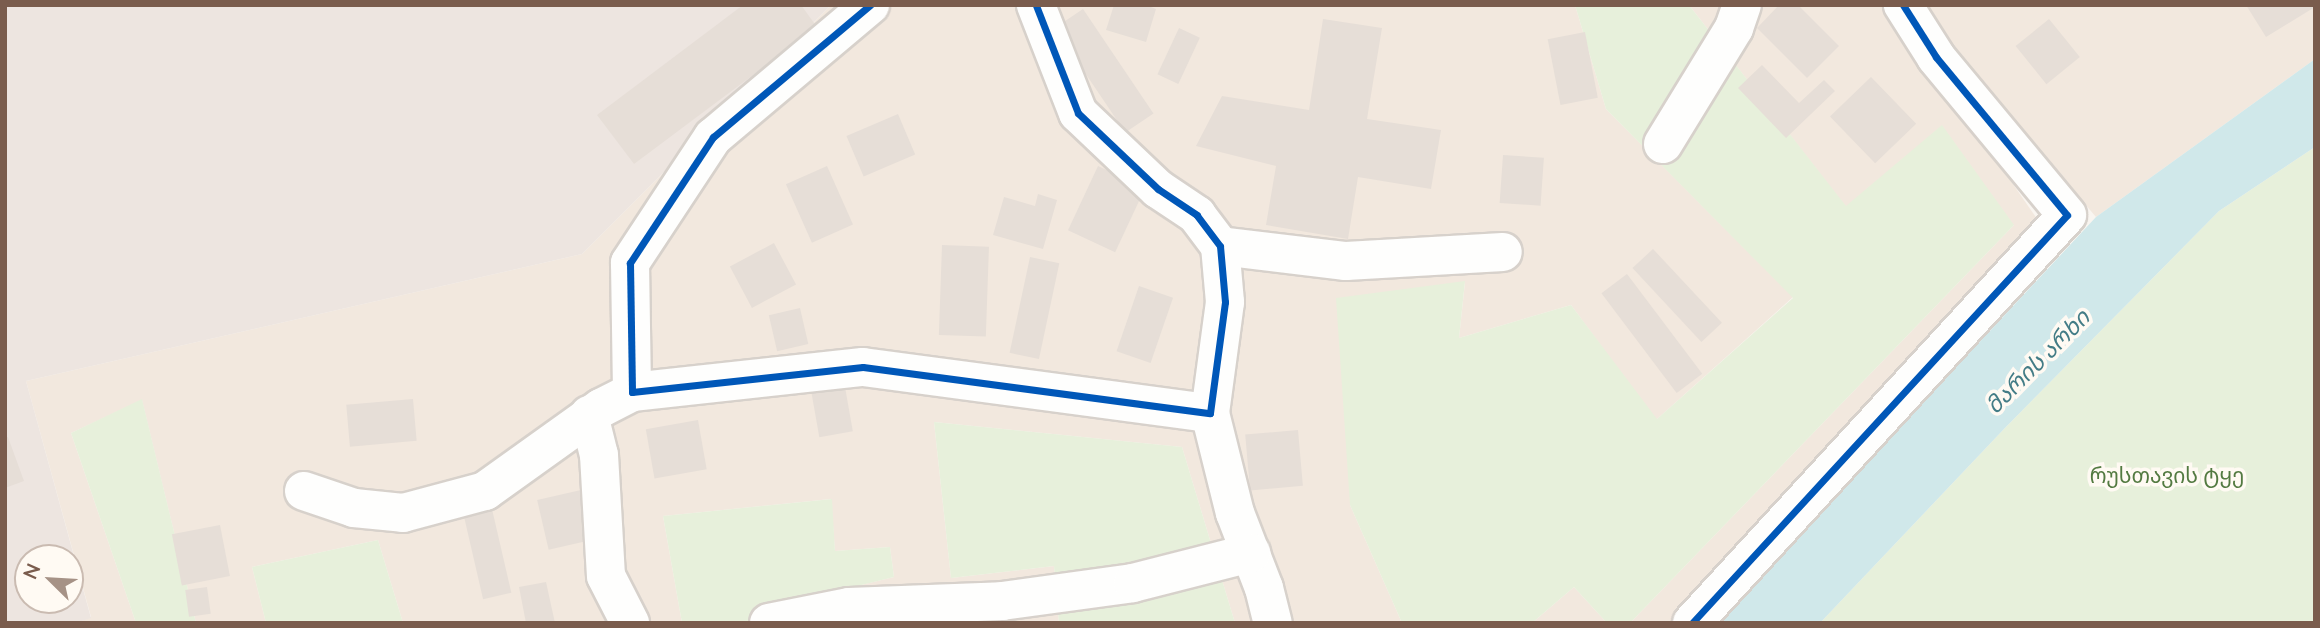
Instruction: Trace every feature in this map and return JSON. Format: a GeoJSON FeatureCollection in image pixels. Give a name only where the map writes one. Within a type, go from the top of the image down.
{"type":"FeatureCollection","features":[{"type":"Feature","properties":{"kind":"street"},"geometry":{"type":"LineString","coordinates":[[632,392],[630,263],[713,137],[870,5]]}},
{"type":"Feature","properties":{"kind":"street"},"geometry":{"type":"LineString","coordinates":[[1036,5],[1078,113],[1158,189],[1197,215],[1220,246],[1225,302],[1210,413],[1235,513],[1273,623]]}},
{"type":"Feature","properties":{"kind":"street"},"geometry":{"type":"LineString","coordinates":[[1663,144],[1734,28],[1742,5]]}},
{"type":"Feature","properties":{"kind":"street"},"geometry":{"type":"LineString","coordinates":[[1692,623],[2067,215],[1936,57],[1903,5]]}},
{"type":"Feature","properties":{"kind":"street"},"geometry":{"type":"LineString","coordinates":[[1220,246],[1346,261],[1503,252]]}},
{"type":"Feature","properties":{"kind":"street"},"geometry":{"type":"LineString","coordinates":[[303,491],[354,508],[403,513],[485,491],[589,415],[632,392],[863,367],[1210,413]]}},
{"type":"Feature","properties":{"kind":"street"},"geometry":{"type":"LineString","coordinates":[[589,415],[600,455],[606,576],[629,623]]}},
{"type":"Feature","properties":{"kind":"street"},"geometry":{"type":"LineString","coordinates":[[769,623],[849,607],[1002,601],[1133,583],[1251,553]]}},
{"type":"Feature","properties":{"kind":"shaded area"},"geometry":{"type":"Polygon","coordinates":[[[5,5],[831,5],[582,254],[26,381],[71,544],[14,544],[14,614],[84,614],[84,592],[91,618],[76,623],[5,623],[5,5]]]}},
{"type":"Feature","properties":{"kind":"shaded area"},"geometry":{"type":"Polygon","coordinates":[[[831,5],[1575,5],[1606,109],[1793,297],[1656,420],[1571,305],[1459,338],[1465,282],[1350,505],[1402,623],[1235,623],[1182,447],[934,422],[951,578],[1054,566],[1059,623],[843,623],[836,591],[894,577],[890,547],[835,551],[831,499],[663,516],[682,623],[403,623],[378,540],[252,567],[266,623],[196,623],[142,400],[71,433],[136,623],[76,623],[91,617],[84,592],[84,544],[71,544],[26,381],[582,254],[831,5]]]}},
{"type":"Feature","properties":{"kind":"shaded area"},"geometry":{"type":"Polygon","coordinates":[[[1689,5],[1889,5],[2042,226],[1680,623],[1630,623],[2014,225],[1846,207],[1689,5]]]}},
{"type":"Feature","properties":{"kind":"shaded area"},"geometry":{"type":"Polygon","coordinates":[[[1924,5],[2315,5],[2315,59],[2096,217],[1952,49],[1924,5]]]}},
{"type":"Feature","properties":{"kind":"shaded area"},"geometry":{"type":"Polygon","coordinates":[[[1574,587],[1607,623],[1532,623],[1574,587]]]}},
{"type":"Feature","properties":{"kind":"green space"},"geometry":{"type":"Polygon","coordinates":[[[1575,5],[1689,5],[1846,206],[1942,125],[2014,225],[1630,623],[1607,623],[1574,587],[1532,623],[1402,623],[1350,505],[1336,298],[1465,281],[1459,338],[1571,305],[1657,419],[1793,298],[1606,109],[1575,5]]]}},
{"type":"Feature","properties":{"kind":"green space","name":"რუსთავის ტყე"},"geometry":{"type":"Polygon","coordinates":[[[2315,147],[2315,623],[1820,623],[2003,430],[2219,211],[2315,147]]]}},
{"type":"Feature","properties":{"kind":"green space"},"geometry":{"type":"Polygon","coordinates":[[[142,399],[196,623],[136,623],[71,433],[142,399]]]}},
{"type":"Feature","properties":{"kind":"green space"},"geometry":{"type":"Polygon","coordinates":[[[934,422],[1182,447],[1235,623],[1059,623],[1054,566],[951,578],[934,422]]]}},
{"type":"Feature","properties":{"kind":"green space"},"geometry":{"type":"Polygon","coordinates":[[[832,499],[835,551],[890,547],[894,577],[837,591],[843,623],[682,623],[663,516],[832,499]]]}},
{"type":"Feature","properties":{"kind":"green space"},"geometry":{"type":"Polygon","coordinates":[[[378,540],[403,623],[266,623],[252,567],[378,540]]]}},
{"type":"Feature","properties":{"kind":"water","name":"მარის არხი"},"geometry":{"type":"Polygon","coordinates":[[[2315,59],[2315,147],[2219,211],[2003,430],[1820,623],[1718,623],[2096,217],[2315,59]]]}},
{"type":"Feature","properties":{"kind":"building"},"geometry":{"type":"Polygon","coordinates":[[[743,5],[801,5],[817,27],[634,164],[597,115],[743,5]]]}},
{"type":"Feature","properties":{"kind":"building"},"geometry":{"type":"Polygon","coordinates":[[[1114,5],[1146,5],[1156,9],[1146,42],[1106,30],[1114,5]]]}},
{"type":"Feature","properties":{"kind":"building"},"geometry":{"type":"Polygon","coordinates":[[[1779,5],[1798,5],[1839,46],[1807,78],[1757,28],[1779,5]]]}},
{"type":"Feature","properties":{"kind":"building"},"geometry":{"type":"Polygon","coordinates":[[[2246,5],[2315,5],[2315,7],[2266,37],[2246,5]]]}},
{"type":"Feature","properties":{"kind":"building"},"geometry":{"type":"Polygon","coordinates":[[[1083,9],[1153,113],[1125,132],[1055,28],[1083,9]]]}},
{"type":"Feature","properties":{"kind":"building"},"geometry":{"type":"Polygon","coordinates":[[[1323,19],[1382,28],[1367,119],[1441,130],[1431,189],[1358,177],[1348,239],[1266,225],[1276,166],[1196,146],[1222,96],[1309,110],[1323,19]]]}},
{"type":"Feature","properties":{"kind":"building"},"geometry":{"type":"Polygon","coordinates":[[[2049,19],[2080,57],[2046,84],[2016,46],[2049,19]]]}},
{"type":"Feature","properties":{"kind":"building"},"geometry":{"type":"Polygon","coordinates":[[[1179,28],[1200,38],[1178,84],[1157,74],[1179,28]]]}},
{"type":"Feature","properties":{"kind":"building"},"geometry":{"type":"Polygon","coordinates":[[[1585,32],[1598,98],[1560,105],[1548,39],[1585,32]]]}},
{"type":"Feature","properties":{"kind":"building"},"geometry":{"type":"Polygon","coordinates":[[[1762,65],[1799,103],[1824,80],[1835,91],[1786,138],[1738,88],[1762,65]]]}},
{"type":"Feature","properties":{"kind":"building"},"geometry":{"type":"Polygon","coordinates":[[[1871,77],[1916,124],[1875,163],[1830,117],[1871,77]]]}},
{"type":"Feature","properties":{"kind":"building"},"geometry":{"type":"Polygon","coordinates":[[[898,114],[915,155],[864,176],[846,136],[898,114]]]}},
{"type":"Feature","properties":{"kind":"building"},"geometry":{"type":"Polygon","coordinates":[[[1503,155],[1544,158],[1541,206],[1500,203],[1503,155]]]}},
{"type":"Feature","properties":{"kind":"building"},"geometry":{"type":"Polygon","coordinates":[[[827,166],[853,224],[812,243],[786,184],[827,166]]]}},
{"type":"Feature","properties":{"kind":"building"},"geometry":{"type":"Polygon","coordinates":[[[1098,166],[1145,188],[1115,252],[1068,230],[1098,166]]]}},
{"type":"Feature","properties":{"kind":"building"},"geometry":{"type":"Polygon","coordinates":[[[1038,194],[1057,200],[1043,249],[993,235],[1004,197],[1035,206],[1038,194]]]}},
{"type":"Feature","properties":{"kind":"building"},"geometry":{"type":"Polygon","coordinates":[[[774,243],[796,284],[752,308],[730,266],[774,243]]]}},
{"type":"Feature","properties":{"kind":"building"},"geometry":{"type":"Polygon","coordinates":[[[942,245],[989,247],[986,337],[939,335],[942,245]]]}},
{"type":"Feature","properties":{"kind":"building"},"geometry":{"type":"Polygon","coordinates":[[[1653,249],[1722,323],[1701,342],[1633,268],[1653,249]]]}},
{"type":"Feature","properties":{"kind":"building"},"geometry":{"type":"Polygon","coordinates":[[[1030,257],[1059,263],[1039,359],[1010,353],[1030,257]]]}},
{"type":"Feature","properties":{"kind":"building"},"geometry":{"type":"Polygon","coordinates":[[[1627,274],[1702,374],[1677,393],[1601,293],[1627,274]]]}},
{"type":"Feature","properties":{"kind":"building"},"geometry":{"type":"Polygon","coordinates":[[[1139,286],[1173,298],[1151,363],[1117,351],[1139,286]]]}},
{"type":"Feature","properties":{"kind":"building"},"geometry":{"type":"Polygon","coordinates":[[[800,308],[808,344],[777,351],[769,315],[800,308]]]}},
{"type":"Feature","properties":{"kind":"building"},"geometry":{"type":"Polygon","coordinates":[[[845,387],[853,431],[819,437],[812,393],[845,387]]]}},
{"type":"Feature","properties":{"kind":"building"},"geometry":{"type":"Polygon","coordinates":[[[413,399],[417,441],[350,447],[346,405],[413,399]]]}},
{"type":"Feature","properties":{"kind":"building"},"geometry":{"type":"Polygon","coordinates":[[[698,420],[707,469],[654,478],[646,429],[698,420]]]}},
{"type":"Feature","properties":{"kind":"building"},"geometry":{"type":"Polygon","coordinates":[[[1298,430],[1303,486],[1250,490],[1245,435],[1298,430]]]}},
{"type":"Feature","properties":{"kind":"building"},"geometry":{"type":"Polygon","coordinates":[[[8,437],[24,481],[5,488],[5,438],[8,437]]]}},
{"type":"Feature","properties":{"kind":"building"},"geometry":{"type":"Polygon","coordinates":[[[581,490],[592,540],[549,550],[537,500],[581,490]]]}},
{"type":"Feature","properties":{"kind":"building"},"geometry":{"type":"Polygon","coordinates":[[[492,509],[511,593],[483,599],[464,516],[492,509]]]}},
{"type":"Feature","properties":{"kind":"building"},"geometry":{"type":"Polygon","coordinates":[[[220,525],[230,576],[182,585],[172,534],[220,525]]]}},
{"type":"Feature","properties":{"kind":"building"},"geometry":{"type":"Polygon","coordinates":[[[546,582],[555,623],[526,623],[519,587],[546,582]]]}},
{"type":"Feature","properties":{"kind":"building"},"geometry":{"type":"Polygon","coordinates":[[[207,587],[211,614],[189,617],[185,590],[207,587]]]}},
{"type":"Feature","properties":{"kind":"building"},"geometry":{"type":"Polygon","coordinates":[[[1015,618],[1016,623],[997,623],[997,621],[1015,618]]]}},
{"type":"Feature","properties":{"kind":"cycle path"},"geometry":{"type":"LineString","coordinates":[[870,5],[713,137],[630,263],[632,392],[863,367],[1210,413],[1225,302],[1220,246],[1197,215],[1158,189],[1078,113],[1036,5]]}},
{"type":"Feature","properties":{"kind":"cycle path"},"geometry":{"type":"LineString","coordinates":[[1692,623],[2067,215],[1936,57],[1903,5]]}}]}
